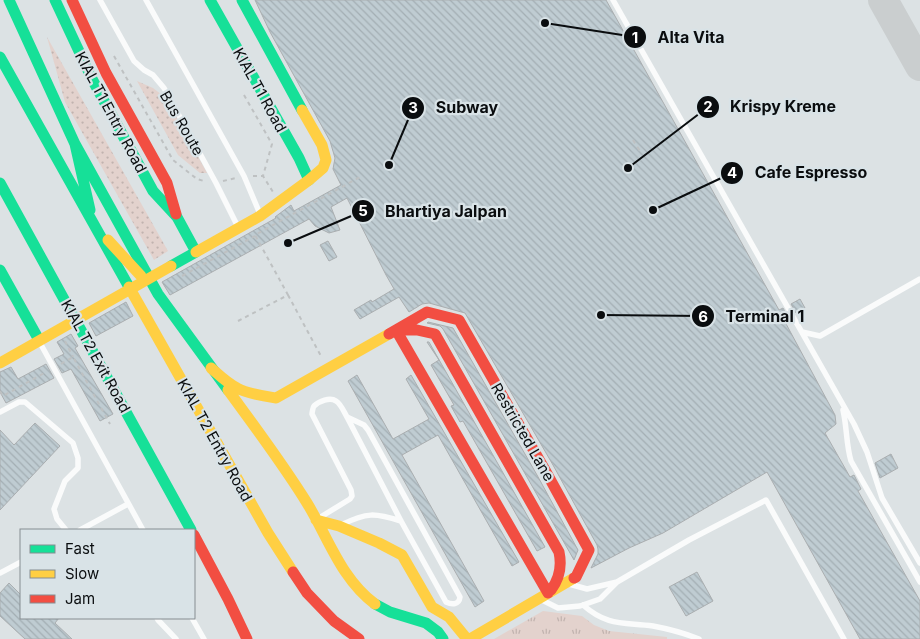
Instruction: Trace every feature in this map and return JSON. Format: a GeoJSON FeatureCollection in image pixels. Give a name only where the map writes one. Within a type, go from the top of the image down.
{"type":"FeatureCollection","features":[{"type":"Feature","properties":{"kind":"main road","name":"KIAL T2 Entry Road"},"geometry":{"type":"LineString","coordinates":[[9,0],[74,144],[93,224],[158,294]]}},
{"type":"Feature","properties":{"kind":"main road","name":"KIAL T1 Entry Road"},"geometry":{"type":"LineString","coordinates":[[55,0],[92,79],[153,191],[177,217]]}},
{"type":"Feature","properties":{"kind":"main road","name":"KIAL T1 Entry Road"},"geometry":{"type":"LineString","coordinates":[[72,0],[106,73],[167,183],[177,217],[196,252]]}},
{"type":"Feature","properties":{"kind":"main road","name":"KIAL T1 Road"},"geometry":{"type":"LineString","coordinates":[[210,0],[299,158],[309,180],[323,168],[326,160],[322,145],[242,0]]}},
{"type":"Feature","properties":{"kind":"main road","name":"KIAL T2 Entry Road"},"geometry":{"type":"LineString","coordinates":[[0,57],[268,533],[307,593],[334,621],[359,639]]}},
{"type":"Feature","properties":{"kind":"main road"},"geometry":{"type":"LineString","coordinates":[[74,144],[158,294],[275,454],[307,503],[346,574],[361,593],[380,606],[389,611],[424,622],[437,631],[443,639]]}},
{"type":"Feature","properties":{"kind":"main road"},"geometry":{"type":"LineString","coordinates":[[0,363],[260,216],[309,180]]}},
{"type":"Feature","properties":{"kind":"main road","name":"KIAL T2 Exit Road"},"geometry":{"type":"LineString","coordinates":[[0,182],[190,529]]}},
{"type":"Feature","properties":{"kind":"main road"},"geometry":{"type":"LineString","coordinates":[[0,270],[39,340]]}},
{"type":"Feature","properties":{"kind":"main road","name":"Restricted Lane"},"geometry":{"type":"LineString","coordinates":[[396,330],[427,312],[459,320],[589,550],[576,577],[468,639]]}},
{"type":"Feature","properties":{"kind":"main road"},"geometry":{"type":"LineString","coordinates":[[211,368],[239,389],[276,398],[396,330],[417,330],[435,334],[559,552],[561,558],[560,573],[556,584],[544,596],[396,330]]}},
{"type":"Feature","properties":{"kind":"main road"},"geometry":{"type":"LineString","coordinates":[[316,520],[339,526],[402,555],[432,607],[449,617],[468,639]]}},
{"type":"Feature","properties":{"kind":"main road"},"geometry":{"type":"LineString","coordinates":[[268,533],[300,592],[332,633]]}},
{"type":"Feature","properties":{"kind":"main road"},"geometry":{"type":"LineString","coordinates":[[195,538],[247,639]]}},
{"type":"Feature","properties":{"kind":"main road"},"geometry":{"type":"LineString","coordinates":[[228,599],[242,639]]}},
{"type":"Feature","properties":{"kind":"lane","name":"Bus Route"},"geometry":{"type":"LineString","coordinates":[[100,0],[134,60],[164,88],[239,228]]}},
{"type":"Feature","properties":{"kind":"lane","name":"Bus Route"},"geometry":{"type":"LineString","coordinates":[[146,0],[244,176],[260,216]]}},
{"type":"Feature","properties":{"kind":"lane"},"geometry":{"type":"LineString","coordinates":[[613,0],[841,400],[866,452],[882,498],[920,564]]}},
{"type":"Feature","properties":{"kind":"lane"},"geometry":{"type":"LineString","coordinates":[[802,332],[820,336],[920,278]]}},
{"type":"Feature","properties":{"kind":"lane"},"geometry":{"type":"LineString","coordinates":[[39,340],[128,504],[139,529]]}},
{"type":"Feature","properties":{"kind":"lane"},"geometry":{"type":"LineString","coordinates":[[316,520],[352,496],[351,490],[312,414],[314,407],[322,401],[329,399],[336,400],[347,417],[446,602],[451,605],[456,604],[460,600],[368,430],[364,425],[347,417]]}},
{"type":"Feature","properties":{"kind":"lane"},"geometry":{"type":"LineString","coordinates":[[841,400],[847,424],[847,447],[851,460],[920,582]]}},
{"type":"Feature","properties":{"kind":"lane"},"geometry":{"type":"LineString","coordinates":[[0,412],[19,402],[25,402],[72,443],[78,458],[78,468],[65,481],[54,509],[58,520],[65,529]]}},
{"type":"Feature","properties":{"kind":"lane"},"geometry":{"type":"LineString","coordinates":[[565,583],[587,589],[616,582],[766,500],[844,639]]}},
{"type":"Feature","properties":{"kind":"lane"},"geometry":{"type":"LineString","coordinates":[[82,529],[128,504]]}},
{"type":"Feature","properties":{"kind":"lane"},"geometry":{"type":"LineString","coordinates":[[339,526],[353,518],[370,514],[401,521]]}},
{"type":"Feature","properties":{"kind":"lane"},"geometry":{"type":"LineString","coordinates":[[0,573],[20,563]]}},
{"type":"Feature","properties":{"kind":"lane"},"geometry":{"type":"LineString","coordinates":[[544,596],[558,608],[583,605],[600,599],[616,582]]}},
{"type":"Feature","properties":{"kind":"lane"},"geometry":{"type":"LineString","coordinates":[[583,605],[597,616],[612,622],[652,626],[699,639]]}},
{"type":"Feature","properties":{"kind":"lane"},"geometry":{"type":"LineString","coordinates":[[157,619],[176,639]]}},
{"type":"Feature","properties":{"kind":"lane"},"geometry":{"type":"LineString","coordinates":[[193,619],[204,639]]}},
{"type":"Feature","properties":{"kind":"path"},"geometry":{"type":"LineString","coordinates":[[110,50],[173,160],[197,179],[216,183],[244,176],[263,176]]}},
{"type":"Feature","properties":{"kind":"path"},"geometry":{"type":"LineString","coordinates":[[244,95],[272,144],[263,176],[278,201]]}},
{"type":"Feature","properties":{"kind":"path"},"geometry":{"type":"LineString","coordinates":[[633,140],[640,152]]}},
{"type":"Feature","properties":{"kind":"path"},"geometry":{"type":"LineString","coordinates":[[328,369],[255,235],[360,177]]}},
{"type":"Feature","properties":{"kind":"path"},"geometry":{"type":"LineString","coordinates":[[238,321],[288,295]]}},
{"type":"Feature","properties":{"kind":"path"},"geometry":{"type":"LineString","coordinates":[[58,365],[73,357],[110,424]]}},
{"type":"Feature","properties":{"kind":"path"},"geometry":{"type":"LineString","coordinates":[[0,391],[3,396],[50,370]]}},
{"type":"Feature","properties":{"kind":"green space"},"geometry":{"type":"Polygon","coordinates":[[[47,37],[168,251],[154,260],[65,102],[47,37]]]}},
{"type":"Feature","properties":{"kind":"green space"},"geometry":{"type":"Polygon","coordinates":[[[137,81],[153,88],[166,98],[207,173],[200,173],[178,155],[137,81]]]}},
{"type":"Feature","properties":{"kind":"green space"},"geometry":{"type":"Polygon","coordinates":[[[543,611],[582,616],[594,625],[609,631],[667,637],[667,639],[494,639],[543,611]]]}},
{"type":"Feature","properties":{"kind":"building"},"geometry":{"type":"Polygon","coordinates":[[[255,0],[606,0],[779,310],[783,308],[788,317],[784,320],[835,415],[836,424],[825,433],[850,477],[854,475],[861,489],[858,491],[920,601],[920,639],[860,639],[767,472],[663,533],[591,568],[598,554],[597,545],[465,313],[429,303],[422,304],[409,312],[399,297],[360,319],[354,310],[394,289],[347,198],[331,207],[340,230],[329,233],[315,226],[309,219],[170,295],[162,282],[276,218],[291,205],[294,211],[341,185],[333,169],[335,158],[330,141],[270,32],[255,0]]]}},
{"type":"Feature","properties":{"kind":"building"},"geometry":{"type":"Polygon","coordinates":[[[328,241],[337,257],[329,261],[320,245],[328,241]]]}},
{"type":"Feature","properties":{"kind":"building"},"geometry":{"type":"Polygon","coordinates":[[[800,299],[805,308],[796,313],[791,304],[800,299]]]}},
{"type":"Feature","properties":{"kind":"building"},"geometry":{"type":"Polygon","coordinates":[[[126,302],[133,316],[96,336],[89,323],[126,302]]]}},
{"type":"Feature","properties":{"kind":"building"},"geometry":{"type":"Polygon","coordinates":[[[428,322],[453,328],[578,550],[574,560],[443,329],[428,322]]]}},
{"type":"Feature","properties":{"kind":"building"},"geometry":{"type":"Polygon","coordinates":[[[71,334],[78,346],[75,348],[113,414],[100,421],[71,369],[62,373],[54,359],[64,354],[57,342],[71,334]]]}},
{"type":"Feature","properties":{"kind":"building"},"geometry":{"type":"Polygon","coordinates":[[[427,342],[429,342],[545,547],[537,551],[463,421],[460,422],[451,406],[454,405],[431,365],[439,360],[427,342]]]}},
{"type":"Feature","properties":{"kind":"building"},"geometry":{"type":"Polygon","coordinates":[[[46,364],[54,378],[6,403],[0,392],[0,372],[11,367],[18,379],[46,364]]]}},
{"type":"Feature","properties":{"kind":"building"},"geometry":{"type":"Polygon","coordinates":[[[357,375],[393,439],[429,419],[406,379],[411,375],[519,562],[512,566],[438,435],[402,455],[484,601],[475,607],[348,381],[357,375]]]}},
{"type":"Feature","properties":{"kind":"building"},"geometry":{"type":"Polygon","coordinates":[[[35,423],[60,446],[0,510],[0,430],[14,445],[35,423]]]}},
{"type":"Feature","properties":{"kind":"building"},"geometry":{"type":"Polygon","coordinates":[[[891,454],[898,468],[880,478],[875,463],[891,454]]]}},
{"type":"Feature","properties":{"kind":"building"},"geometry":{"type":"Polygon","coordinates":[[[697,572],[713,601],[686,616],[669,587],[697,572]]]}},
{"type":"Feature","properties":{"kind":"building"},"geometry":{"type":"Polygon","coordinates":[[[9,583],[20,594],[20,619],[58,619],[55,623],[72,639],[25,639],[0,616],[0,593],[9,583]]]}},
{"type":"Feature","properties":{"kind":"taxiway"},"geometry":{"type":"LineString","coordinates":[[883,0],[920,66]]}},
{"type":"Feature","properties":{"kind":"traffic: fast"},"geometry":{"type":"LineString","coordinates":[[9,0],[75,144],[90,210]]}},
{"type":"Feature","properties":{"kind":"traffic: fast"},"geometry":{"type":"LineString","coordinates":[[55,0],[92,79],[153,191],[177,217],[196,252],[171,266]]}},
{"type":"Feature","properties":{"kind":"traffic: fast"},"geometry":{"type":"LineString","coordinates":[[210,0],[299,158],[309,180]]}},
{"type":"Feature","properties":{"kind":"traffic: fast"},"geometry":{"type":"LineString","coordinates":[[242,0],[302,110]]}},
{"type":"Feature","properties":{"kind":"traffic: fast"},"geometry":{"type":"LineString","coordinates":[[0,57],[129,287]]}},
{"type":"Feature","properties":{"kind":"traffic: fast"},"geometry":{"type":"LineString","coordinates":[[75,144],[158,294],[228,390]]}},
{"type":"Feature","properties":{"kind":"traffic: fast"},"geometry":{"type":"LineString","coordinates":[[0,183],[190,529]]}},
{"type":"Feature","properties":{"kind":"traffic: fast"},"geometry":{"type":"LineString","coordinates":[[0,270],[39,340]]}},
{"type":"Feature","properties":{"kind":"traffic: fast"},"geometry":{"type":"LineString","coordinates":[[375,604],[390,612],[426,623],[438,632],[443,639]]}},
{"type":"Feature","properties":{"kind":"traffic: slow"},"geometry":{"type":"LineString","coordinates":[[196,252],[260,216],[323,168],[326,160],[322,145],[302,110]]}},
{"type":"Feature","properties":{"kind":"traffic: slow"},"geometry":{"type":"LineString","coordinates":[[108,240],[141,276]]}},
{"type":"Feature","properties":{"kind":"traffic: slow"},"geometry":{"type":"LineString","coordinates":[[0,363],[171,266]]}},
{"type":"Feature","properties":{"kind":"traffic: slow"},"geometry":{"type":"LineString","coordinates":[[129,287],[268,533],[293,572]]}},
{"type":"Feature","properties":{"kind":"traffic: slow"},"geometry":{"type":"LineString","coordinates":[[211,368],[226,381],[241,390],[276,398],[389,334]]}},
{"type":"Feature","properties":{"kind":"traffic: slow"},"geometry":{"type":"LineString","coordinates":[[228,390],[298,488],[344,570],[363,594],[375,604]]}},
{"type":"Feature","properties":{"kind":"traffic: slow"},"geometry":{"type":"LineString","coordinates":[[316,520],[339,526],[402,555],[432,607],[449,617],[467,639]]}},
{"type":"Feature","properties":{"kind":"traffic: slow"},"geometry":{"type":"LineString","coordinates":[[470,639],[574,578]]}},
{"type":"Feature","properties":{"kind":"traffic: jam"},"geometry":{"type":"LineString","coordinates":[[72,0],[106,73],[167,183],[176,214]]}},
{"type":"Feature","properties":{"kind":"traffic: jam"},"geometry":{"type":"LineString","coordinates":[[389,334],[427,312],[459,320],[589,550],[574,578]]}},
{"type":"Feature","properties":{"kind":"traffic: jam"},"geometry":{"type":"LineString","coordinates":[[396,330],[548,593]]}},
{"type":"Feature","properties":{"kind":"traffic: jam"},"geometry":{"type":"LineString","coordinates":[[398,330],[417,330],[435,334],[559,552],[560,572],[551,590]]}},
{"type":"Feature","properties":{"kind":"traffic: jam"},"geometry":{"type":"LineString","coordinates":[[195,537],[247,639]]}},
{"type":"Feature","properties":{"kind":"traffic: jam"},"geometry":{"type":"LineString","coordinates":[[293,572],[307,593],[334,621],[359,639]]}},
{"type":"Feature","properties":{"kind":"place","name":"Alta Vita"},"geometry":{"type":"Point","coordinates":[545,23]}},
{"type":"Feature","properties":{"kind":"place","name":"Subway"},"geometry":{"type":"Point","coordinates":[389,165]}},
{"type":"Feature","properties":{"kind":"place","name":"Krispy Kreme"},"geometry":{"type":"Point","coordinates":[628,168]}},
{"type":"Feature","properties":{"kind":"place","name":"Cafe Espresso"},"geometry":{"type":"Point","coordinates":[653,210]}},
{"type":"Feature","properties":{"kind":"place","name":"Bhartiya Jalpan"},"geometry":{"type":"Point","coordinates":[288,243]}},
{"type":"Feature","properties":{"kind":"place","name":"Terminal 1"},"geometry":{"type":"Point","coordinates":[601,315]}}]}
